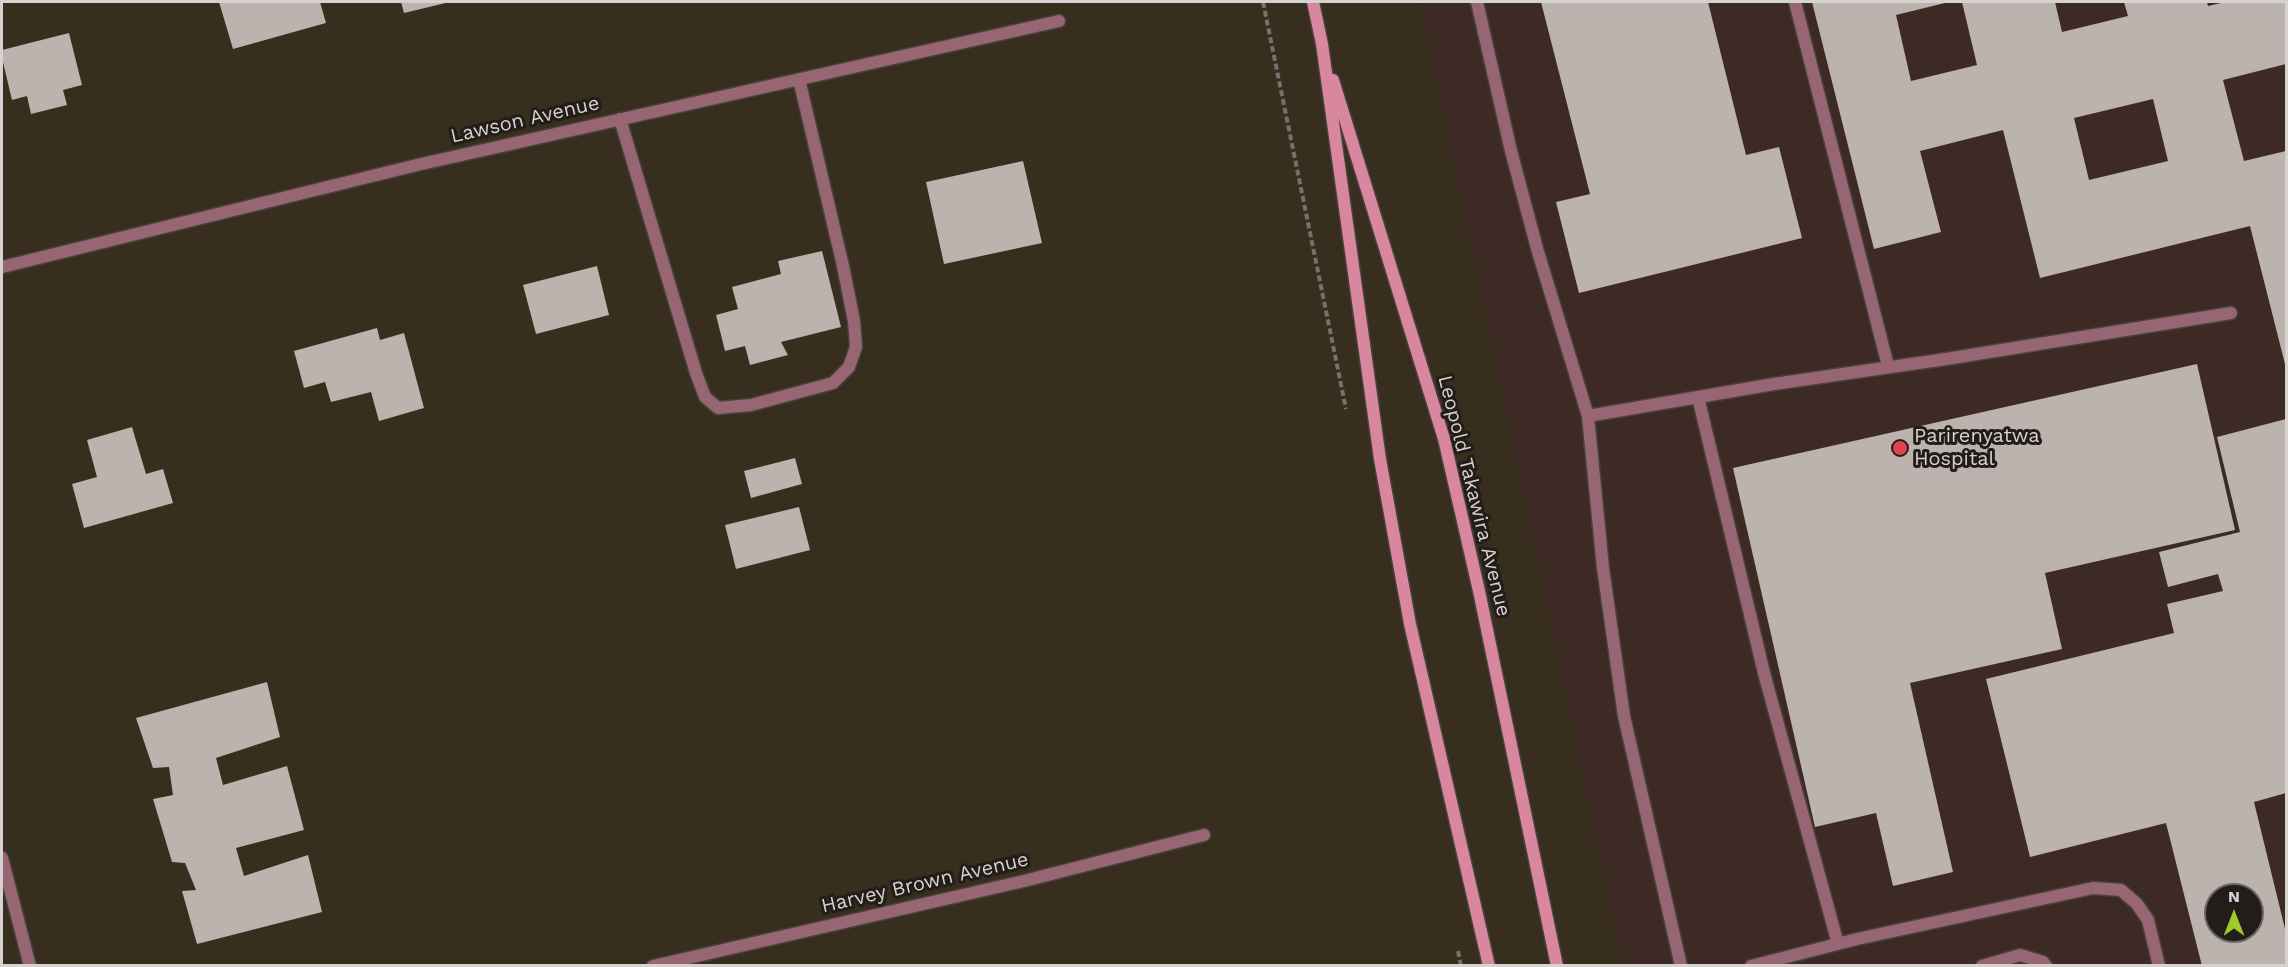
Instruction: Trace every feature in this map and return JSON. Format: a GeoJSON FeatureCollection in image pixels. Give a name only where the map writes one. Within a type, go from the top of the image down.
{"type":"FeatureCollection","features":[{"type":"Feature","properties":{"kind":"main road","name":"Leopold Takawira Avenue"},"geometry":{"type":"LineString","coordinates":[[1313,2],[1322,44],[1388,503],[1410,624],[1489,966]]}},
{"type":"Feature","properties":{"kind":"main road","name":"Leopold Takawira Avenue"},"geometry":{"type":"LineString","coordinates":[[1322,44],[1444,439],[1479,591],[1557,966]]}},
{"type":"Feature","properties":{"kind":"street"},"geometry":{"type":"LineString","coordinates":[[1477,2],[1511,151],[1588,416],[1604,568],[1624,716],[1680,966]]}},
{"type":"Feature","properties":{"kind":"street"},"geometry":{"type":"LineString","coordinates":[[1795,2],[1888,366]]}},
{"type":"Feature","properties":{"kind":"street","name":"Lawson Avenue"},"geometry":{"type":"LineString","coordinates":[[2,267],[405,168],[1059,21]]}},
{"type":"Feature","properties":{"kind":"street"},"geometry":{"type":"LineString","coordinates":[[620,119],[705,397],[718,408],[751,405],[833,383],[849,367],[856,347],[854,321],[843,266],[799,79]]}},
{"type":"Feature","properties":{"kind":"street"},"geometry":{"type":"LineString","coordinates":[[1588,416],[1888,366],[2231,313]]}},
{"type":"Feature","properties":{"kind":"street"},"geometry":{"type":"LineString","coordinates":[[1698,397],[1764,673],[1838,944]]}},
{"type":"Feature","properties":{"kind":"street","name":"Harvey Brown Avenue"},"geometry":{"type":"LineString","coordinates":[[653,966],[1024,881],[1204,835]]}},
{"type":"Feature","properties":{"kind":"street"},"geometry":{"type":"LineString","coordinates":[[2,858],[30,966]]}},
{"type":"Feature","properties":{"kind":"street"},"geometry":{"type":"LineString","coordinates":[[1751,966],[1838,944],[2093,888],[2121,890],[2138,904],[2148,920],[2159,966]]}},
{"type":"Feature","properties":{"kind":"street"},"geometry":{"type":"LineString","coordinates":[[1982,966],[2020,955],[2043,962],[2046,966]]}},
{"type":"Feature","properties":{"kind":"shaded area"},"geometry":{"type":"Polygon","coordinates":[[[2,2],[1420,2],[1623,965],[2,966],[2,2]]]}},
{"type":"Feature","properties":{"kind":"shaded area","name":"Parirenyatwa Hospital"},"geometry":{"type":"Polygon","coordinates":[[[1420,2],[2286,2],[2286,965],[1623,965],[1420,2]]]}},
{"type":"Feature","properties":{"kind":"building"},"geometry":{"type":"Polygon","coordinates":[[[219,2],[320,2],[326,23],[233,49],[219,2]]]}},
{"type":"Feature","properties":{"kind":"building"},"geometry":{"type":"Polygon","coordinates":[[[401,2],[450,2],[404,13],[401,2]]]}},
{"type":"Feature","properties":{"kind":"building"},"geometry":{"type":"Polygon","coordinates":[[[1541,2],[1708,2],[1746,155],[1779,147],[1802,238],[1579,293],[1556,202],[1590,194],[1541,2]]]}},
{"type":"Feature","properties":{"kind":"building"},"geometry":{"type":"Polygon","coordinates":[[[1812,2],[1949,2],[1896,15],[1911,81],[1977,65],[1962,2],[2055,2],[2062,32],[2128,16],[2124,2],[2207,2],[2208,6],[2225,2],[2286,2],[2286,64],[2223,80],[2244,161],[2286,151],[2286,368],[2250,226],[2040,278],[2003,130],[1920,151],[1941,232],[1874,249],[1812,2]],[[2153,99],[2074,118],[2089,180],[2168,161],[2153,99]]]}},
{"type":"Feature","properties":{"kind":"building"},"geometry":{"type":"Polygon","coordinates":[[[69,33],[82,85],[63,90],[67,105],[31,114],[27,96],[12,100],[2,50],[69,33]]]}},
{"type":"Feature","properties":{"kind":"building"},"geometry":{"type":"Polygon","coordinates":[[[1023,161],[1042,243],[944,264],[926,182],[1023,161]]]}},
{"type":"Feature","properties":{"kind":"building"},"geometry":{"type":"Polygon","coordinates":[[[822,251],[841,327],[781,342],[788,355],[750,365],[745,346],[725,351],[716,315],[738,309],[732,287],[781,274],[778,261],[822,251]]]}},
{"type":"Feature","properties":{"kind":"building"},"geometry":{"type":"Polygon","coordinates":[[[597,266],[609,315],[536,334],[523,285],[597,266]]]}},
{"type":"Feature","properties":{"kind":"building"},"geometry":{"type":"Polygon","coordinates":[[[377,328],[380,340],[404,333],[424,408],[379,421],[371,392],[331,402],[325,382],[304,388],[294,351],[377,328]]]}},
{"type":"Feature","properties":{"kind":"building"},"geometry":{"type":"Polygon","coordinates":[[[2197,364],[2235,530],[2045,573],[2062,649],[1910,683],[1953,872],[1893,886],[1876,813],[1815,827],[1733,468],[2197,364]]]}},
{"type":"Feature","properties":{"kind":"building"},"geometry":{"type":"Polygon","coordinates":[[[2286,419],[2286,793],[2254,802],[2286,933],[2286,966],[2202,966],[2166,823],[2030,857],[1986,679],[2174,633],[2167,604],[2223,591],[2218,574],[2168,587],[2159,552],[2240,532],[2217,437],[2286,419]]]}},
{"type":"Feature","properties":{"kind":"building"},"geometry":{"type":"Polygon","coordinates":[[[132,427],[146,474],[163,469],[173,503],[84,528],[72,484],[97,477],[87,440],[132,427]]]}},
{"type":"Feature","properties":{"kind":"building"},"geometry":{"type":"Polygon","coordinates":[[[795,458],[802,484],[751,498],[744,471],[795,458]]]}},
{"type":"Feature","properties":{"kind":"building"},"geometry":{"type":"Polygon","coordinates":[[[799,507],[810,550],[736,569],[725,525],[799,507]]]}},
{"type":"Feature","properties":{"kind":"building"},"geometry":{"type":"Polygon","coordinates":[[[267,682],[280,737],[216,758],[223,785],[287,766],[304,830],[236,848],[244,876],[308,855],[322,912],[197,944],[182,891],[196,890],[185,863],[172,862],[153,799],[173,795],[169,767],[153,768],[136,718],[267,682]]]}},
{"type":"Feature","properties":{"kind":"place","name":"Parirenyatwa Hospital"},"geometry":{"type":"Point","coordinates":[1900,448]}}]}
